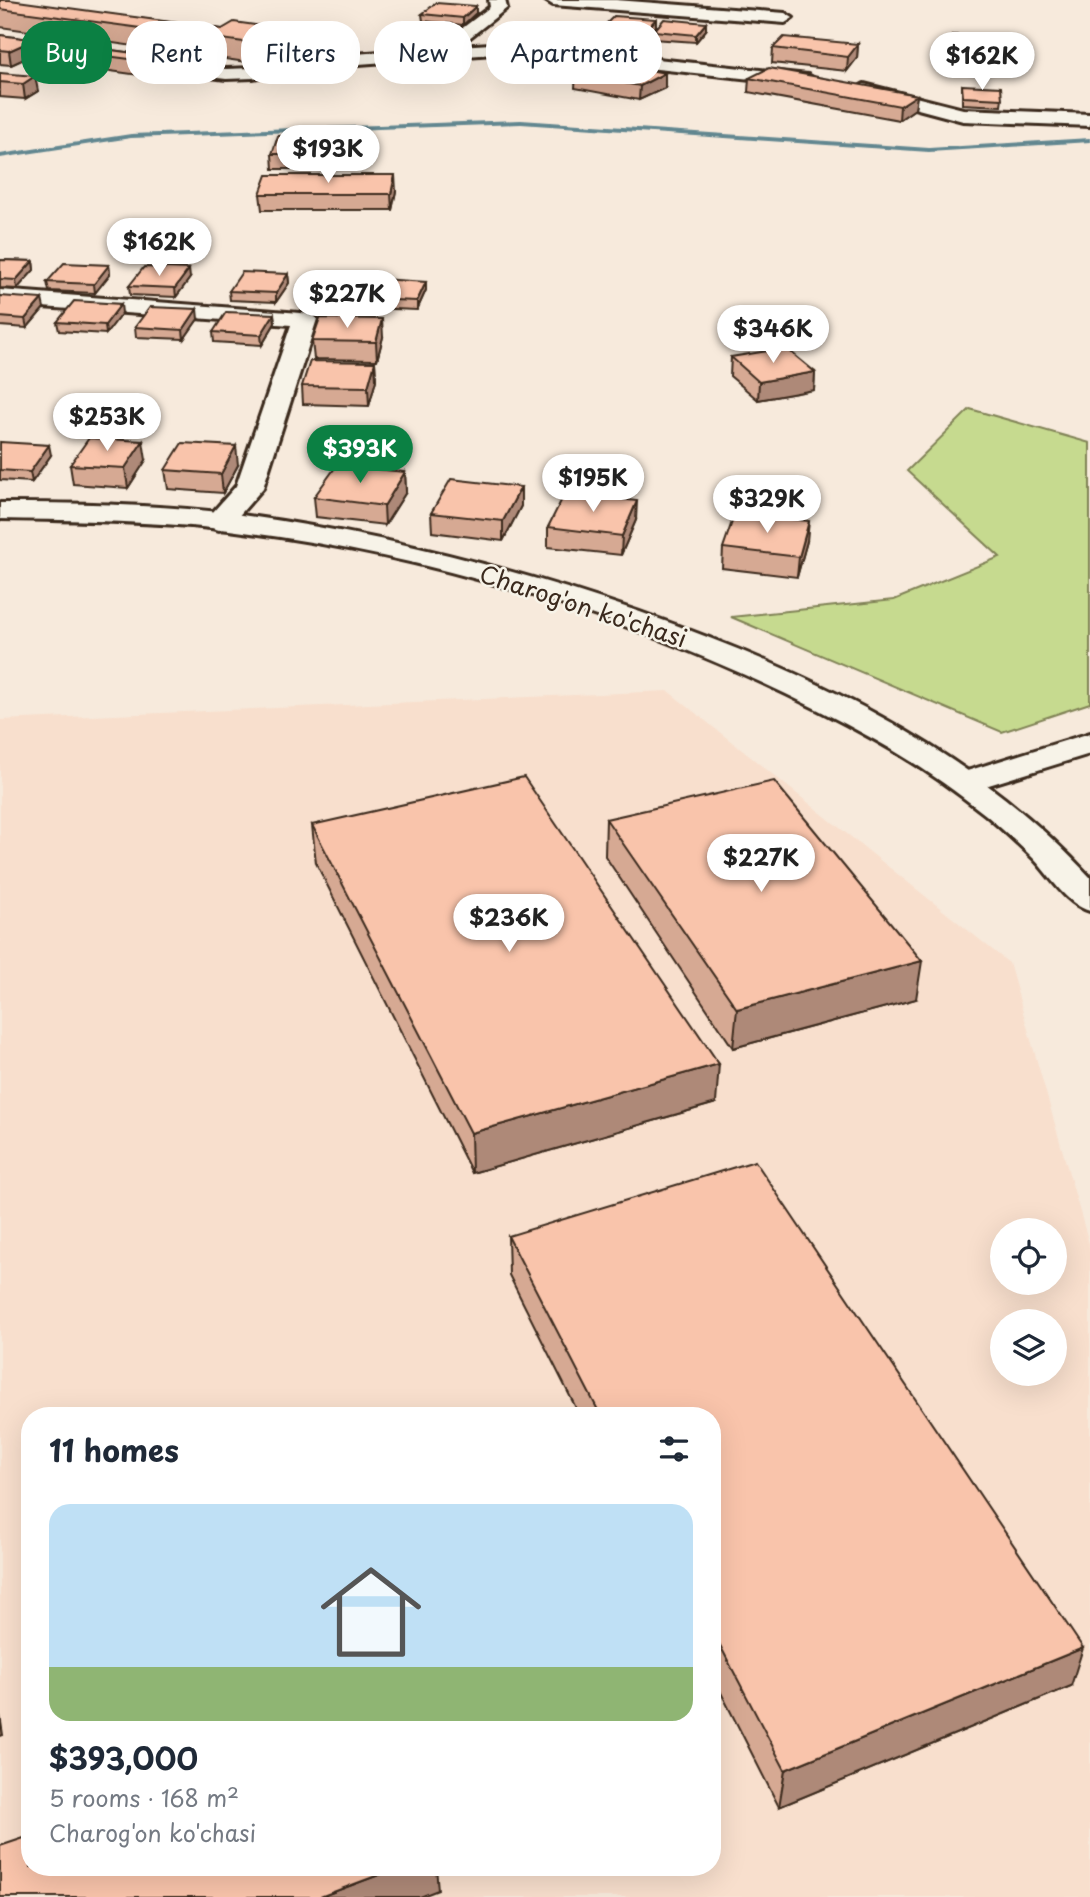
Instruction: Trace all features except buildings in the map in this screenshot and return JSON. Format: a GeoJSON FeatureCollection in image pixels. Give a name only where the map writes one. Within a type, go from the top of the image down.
{"type":"FeatureCollection","features":[{"type":"Feature","properties":{"kind":"street"},"geometry":{"type":"LineString","coordinates":[[472,29],[499,8],[496,0]]}},
{"type":"Feature","properties":{"kind":"street"},"geometry":{"type":"LineString","coordinates":[[553,0],[785,18]]}},
{"type":"Feature","properties":{"kind":"street"},"geometry":{"type":"LineString","coordinates":[[0,45],[226,74],[374,58]]}},
{"type":"Feature","properties":{"kind":"street"},"geometry":{"type":"LineString","coordinates":[[472,50],[506,48],[826,82]]}},
{"type":"Feature","properties":{"kind":"street"},"geometry":{"type":"LineString","coordinates":[[852,87],[892,95],[962,115],[1090,120]]}},
{"type":"Feature","properties":{"kind":"street"},"geometry":{"type":"LineString","coordinates":[[0,297],[305,319],[249,488],[219,521]]}},
{"type":"Feature","properties":{"kind":"street","name":"Charog'on ko'chasi"},"geometry":{"type":"LineString","coordinates":[[0,510],[114,513],[219,521],[315,535],[405,553],[586,603],[781,678],[874,725],[966,782],[1027,834],[1090,898]]}},
{"type":"Feature","properties":{"kind":"street"},"geometry":{"type":"LineString","coordinates":[[966,782],[1090,743]]}},
{"type":"Feature","properties":{"kind":"shaded area"},"geometry":{"type":"Polygon","coordinates":[[[668,691],[1009,963],[1090,1247],[1090,1897],[0,1897],[0,720],[668,691]]]}},
{"type":"Feature","properties":{"kind":"green space"},"geometry":{"type":"Polygon","coordinates":[[[970,409],[1090,443],[1090,703],[1002,732],[731,617],[894,600],[1000,557],[907,471],[970,409]]]}},
{"type":"Feature","properties":{"kind":"waterway"},"geometry":{"type":"LineString","coordinates":[[0,156],[131,136],[521,122],[929,150],[1090,140]]}}]}
